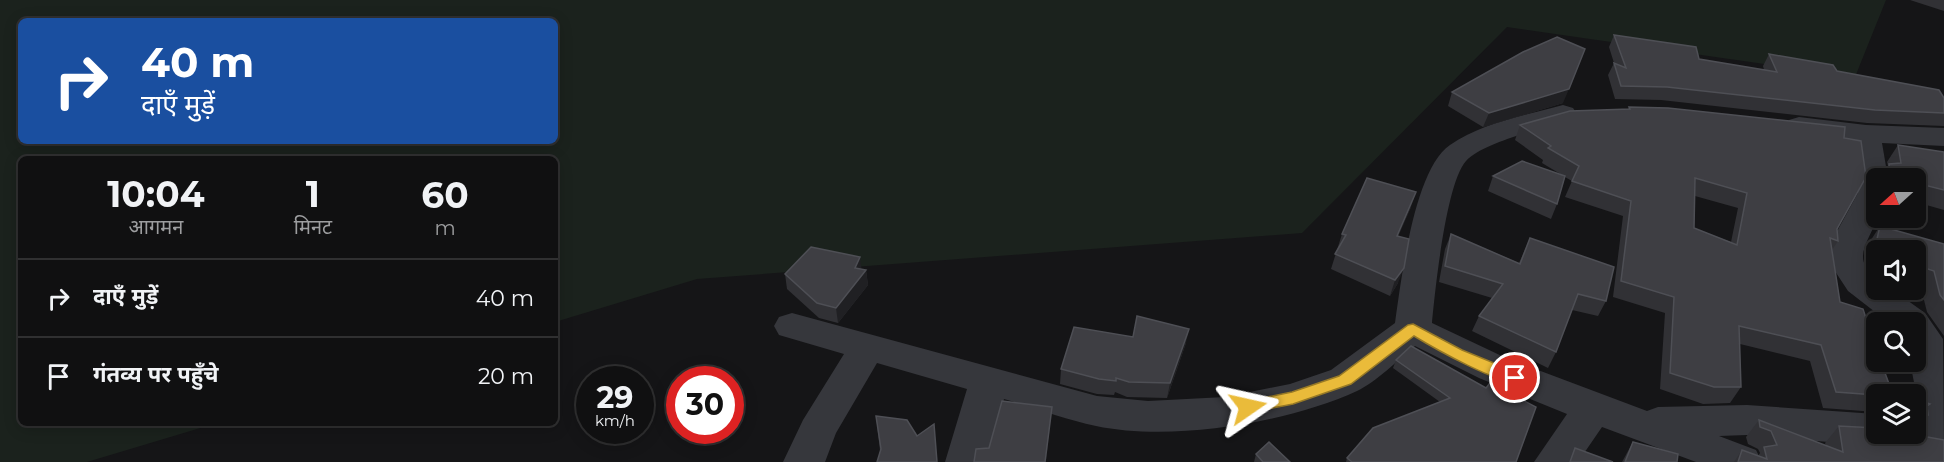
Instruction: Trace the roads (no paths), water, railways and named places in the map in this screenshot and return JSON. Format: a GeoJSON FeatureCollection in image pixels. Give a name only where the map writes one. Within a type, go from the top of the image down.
{"type":"FeatureCollection","features":[{"type":"Feature","properties":{"kind":"street"},"geometry":{"type":"LineString","coordinates":[[792,326],[1097,411],[1148,416],[1225,412],[1293,398],[1345,380],[1413,329],[1417,286],[1440,181],[1452,157],[1486,138],[1525,124],[1572,112],[1593,111]]}},
{"type":"Feature","properties":{"kind":"street"},"geometry":{"type":"LineString","coordinates":[[1765,123],[1866,134],[1944,137]]}},
{"type":"Feature","properties":{"kind":"street"},"geometry":{"type":"LineString","coordinates":[[1866,134],[1874,192],[1846,246],[1848,265],[1860,284],[1897,312]]}},
{"type":"Feature","properties":{"kind":"street"},"geometry":{"type":"LineString","coordinates":[[1413,329],[1457,354],[1497,372],[1741,462]]}},
{"type":"Feature","properties":{"kind":"street"},"geometry":{"type":"LineString","coordinates":[[804,462],[817,431],[867,347]]}},
{"type":"Feature","properties":{"kind":"street"},"geometry":{"type":"LineString","coordinates":[[1926,348],[1944,433]]}},
{"type":"Feature","properties":{"kind":"street"},"geometry":{"type":"LineString","coordinates":[[966,462],[989,381]]}},
{"type":"Feature","properties":{"kind":"street"},"geometry":{"type":"LineString","coordinates":[[1555,462],[1594,407]]}},
{"type":"Feature","properties":{"kind":"street"},"geometry":{"type":"LineString","coordinates":[[1638,423],[1747,420],[1866,429]]}},
{"type":"Feature","properties":{"kind":"street"},"geometry":{"type":"LineString","coordinates":[[1926,440],[1944,443]]}}]}
